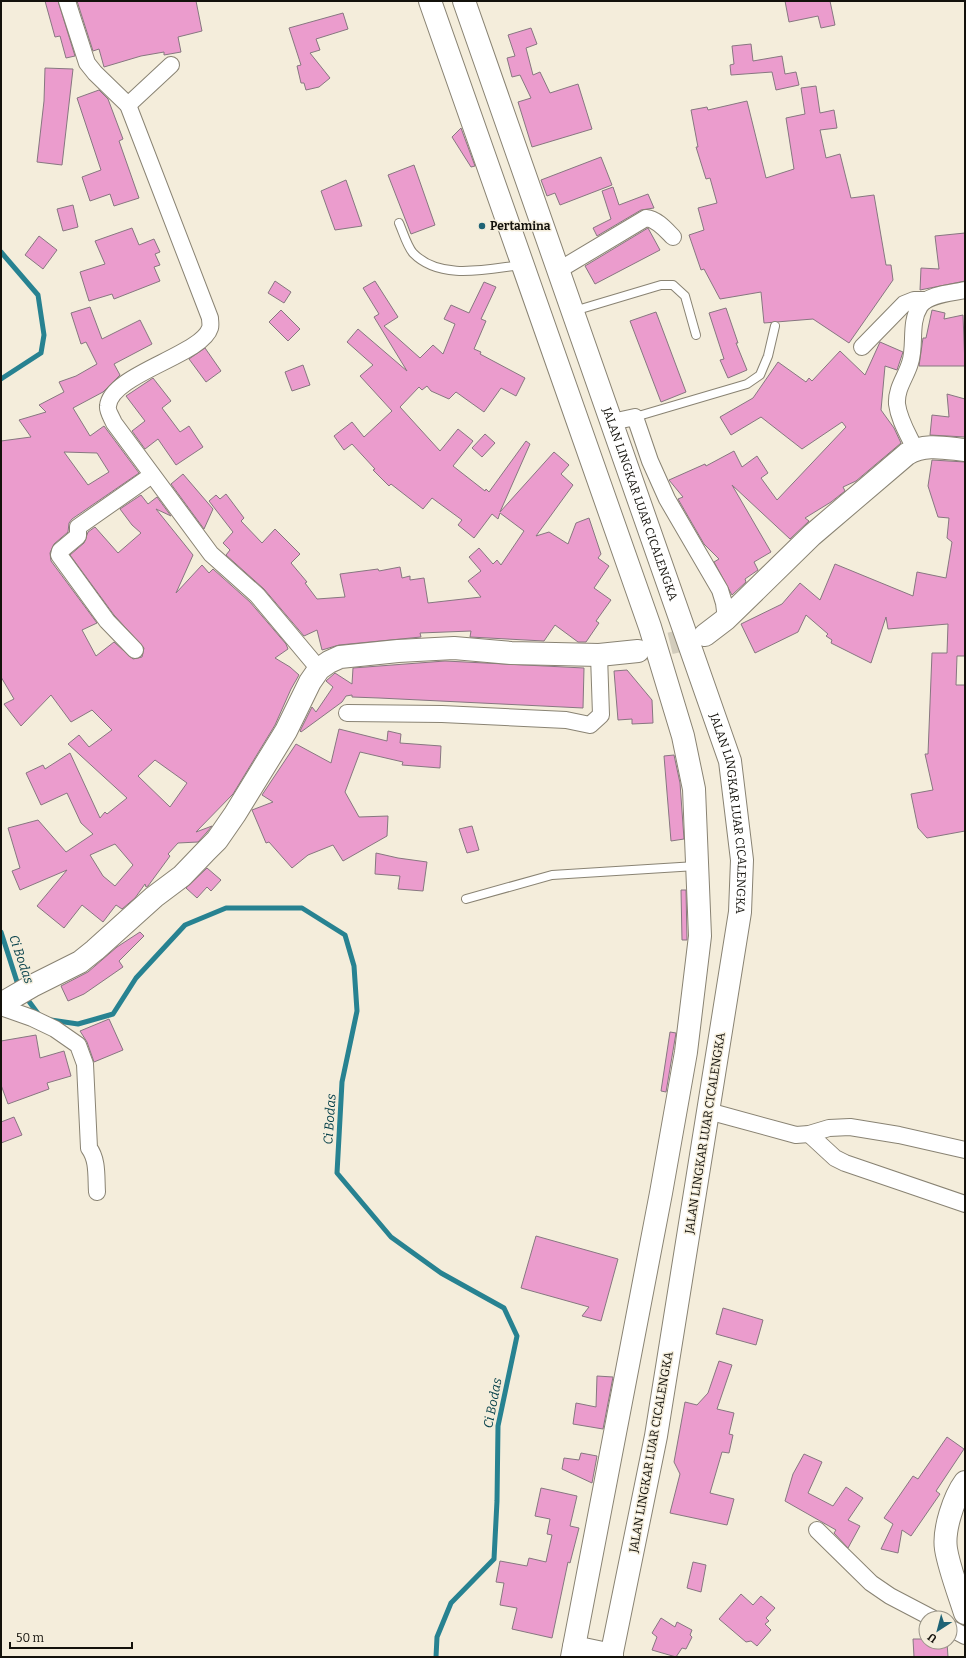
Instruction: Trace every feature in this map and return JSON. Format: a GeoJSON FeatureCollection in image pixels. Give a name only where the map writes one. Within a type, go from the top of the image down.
{"type":"FeatureCollection","features":[{"type":"Feature","properties":{"kind":"main road"},"geometry":{"type":"LineString","coordinates":[[430,1],[650,627],[683,736],[694,789],[699,865],[700,936],[686,1052],[661,1193],[573,1652],[612,1656]]}},
{"type":"Feature","properties":{"kind":"main road","name":"JALAN LINGKAR LUAR CICALENGKA"},"geometry":{"type":"LineString","coordinates":[[464,1],[730,761],[742,860],[740,912],[656,1436],[612,1656]]}},
{"type":"Feature","properties":{"kind":"main road"},"geometry":{"type":"LineString","coordinates":[[704,634],[726,619],[812,535],[892,466],[915,449],[931,446],[965,450]]}},
{"type":"Feature","properties":{"kind":"main road"},"geometry":{"type":"LineString","coordinates":[[5,1003],[32,986],[80,962],[154,896],[182,876],[217,840],[286,732],[310,682],[319,669],[340,657],[422,649],[454,648],[511,653],[599,655],[638,651]]}},
{"type":"Feature","properties":{"kind":"main road"},"geometry":{"type":"LineString","coordinates":[[965,1482],[959,1489],[948,1522],[946,1548],[965,1613]]}},
{"type":"Feature","properties":{"kind":"street"},"geometry":{"type":"LineString","coordinates":[[67,1],[87,63],[128,105],[210,318],[210,328],[200,341],[119,387],[109,400],[107,408],[114,423],[211,554],[257,595],[319,669]]}},
{"type":"Feature","properties":{"kind":"street"},"geometry":{"type":"LineString","coordinates":[[128,105],[171,65]]}},
{"type":"Feature","properties":{"kind":"street"},"geometry":{"type":"LineString","coordinates":[[559,270],[646,218],[651,219],[673,236]]}},
{"type":"Feature","properties":{"kind":"street"},"geometry":{"type":"LineString","coordinates":[[862,347],[904,304],[914,300],[926,300],[965,290]]}},
{"type":"Feature","properties":{"kind":"street"},"geometry":{"type":"LineString","coordinates":[[915,449],[899,416],[897,402],[900,386],[910,363],[914,319],[920,306],[926,300]]}},
{"type":"Feature","properties":{"kind":"street"},"geometry":{"type":"LineString","coordinates":[[612,422],[635,417],[650,461],[667,499],[720,590],[726,619]]}},
{"type":"Feature","properties":{"kind":"street"},"geometry":{"type":"LineString","coordinates":[[135,650],[107,621],[59,555],[60,551],[78,536],[78,527],[152,475]]}},
{"type":"Feature","properties":{"kind":"street"},"geometry":{"type":"LineString","coordinates":[[347,713],[442,714],[566,720],[590,725],[601,715],[599,655]]}},
{"type":"Feature","properties":{"kind":"street"},"geometry":{"type":"LineString","coordinates":[[5,1003],[49,1026],[78,1045],[85,1064],[89,1148],[93,1153],[96,1167],[97,1192]]}},
{"type":"Feature","properties":{"kind":"street"},"geometry":{"type":"LineString","coordinates":[[708,1111],[796,1135],[809,1134],[829,1128],[850,1127],[899,1135],[965,1150]]}},
{"type":"Feature","properties":{"kind":"street"},"geometry":{"type":"LineString","coordinates":[[809,1134],[835,1158],[845,1163],[965,1204]]}},
{"type":"Feature","properties":{"kind":"street"},"geometry":{"type":"LineString","coordinates":[[817,1530],[871,1583],[890,1596],[918,1611]]}},
{"type":"Feature","properties":{"kind":"lane"},"geometry":{"type":"LineString","coordinates":[[399,223],[412,252],[428,266],[444,270],[476,270],[522,265]]}},
{"type":"Feature","properties":{"kind":"lane"},"geometry":{"type":"LineString","coordinates":[[573,311],[661,285],[673,285],[685,296],[696,335]]}},
{"type":"Feature","properties":{"kind":"lane"},"geometry":{"type":"LineString","coordinates":[[635,417],[747,384],[760,375],[768,356],[775,326]]}},
{"type":"Feature","properties":{"kind":"lane"},"geometry":{"type":"LineString","coordinates":[[466,899],[552,875],[699,865]]}},
{"type":"Feature","properties":{"kind":"building"},"geometry":{"type":"Polygon","coordinates":[[[45,1],[58,1],[75,56],[66,58],[60,36],[55,37],[45,1]]]}},
{"type":"Feature","properties":{"kind":"building"},"geometry":{"type":"Polygon","coordinates":[[[77,1],[196,1],[202,31],[178,37],[181,52],[164,55],[164,52],[141,56],[104,67],[99,49],[93,51],[77,1]]]}},
{"type":"Feature","properties":{"kind":"building"},"geometry":{"type":"Polygon","coordinates":[[[785,1],[830,1],[835,25],[821,28],[818,16],[789,22],[785,1]]]}},
{"type":"Feature","properties":{"kind":"building"},"geometry":{"type":"Polygon","coordinates":[[[343,13],[348,29],[316,39],[320,50],[310,53],[330,78],[319,87],[306,90],[304,83],[301,83],[297,66],[301,65],[289,28],[343,13]]]}},
{"type":"Feature","properties":{"kind":"building"},"geometry":{"type":"Polygon","coordinates":[[[531,28],[537,44],[526,48],[533,75],[540,72],[550,93],[578,84],[592,129],[532,147],[518,102],[531,98],[520,75],[512,77],[507,58],[515,56],[508,35],[531,28]]]}},
{"type":"Feature","properties":{"kind":"building"},"geometry":{"type":"Polygon","coordinates":[[[751,44],[753,61],[782,56],[785,74],[796,72],[799,85],[776,90],[772,72],[731,75],[730,65],[734,64],[732,46],[751,44]]]}},
{"type":"Feature","properties":{"kind":"building"},"geometry":{"type":"Polygon","coordinates":[[[45,68],[73,69],[62,165],[37,162],[44,101],[45,68]]]}},
{"type":"Feature","properties":{"kind":"building"},"geometry":{"type":"Polygon","coordinates":[[[816,86],[820,113],[834,110],[837,128],[820,130],[826,158],[840,154],[851,198],[874,195],[886,265],[891,265],[893,280],[849,343],[813,319],[764,323],[761,292],[720,299],[704,269],[701,270],[689,235],[704,230],[698,208],[717,203],[710,178],[706,179],[696,147],[698,147],[691,110],[707,107],[708,110],[747,101],[766,178],[794,169],[786,118],[805,114],[801,88],[816,86]]]}},
{"type":"Feature","properties":{"kind":"building"},"geometry":{"type":"Polygon","coordinates":[[[99,90],[108,99],[123,139],[119,141],[139,198],[114,206],[110,194],[90,201],[82,177],[101,170],[77,98],[99,90]]]}},
{"type":"Feature","properties":{"kind":"building"},"geometry":{"type":"Polygon","coordinates":[[[461,128],[475,166],[471,167],[452,137],[461,128]]]}},
{"type":"Feature","properties":{"kind":"building"},"geometry":{"type":"Polygon","coordinates":[[[601,157],[612,185],[560,205],[555,193],[547,196],[541,180],[601,157]]]}},
{"type":"Feature","properties":{"kind":"building"},"geometry":{"type":"Polygon","coordinates":[[[414,165],[435,225],[411,234],[388,175],[414,165]]]}},
{"type":"Feature","properties":{"kind":"building"},"geometry":{"type":"Polygon","coordinates":[[[346,180],[362,226],[335,230],[321,191],[346,180]]]}},
{"type":"Feature","properties":{"kind":"building"},"geometry":{"type":"Polygon","coordinates":[[[613,187],[619,205],[648,194],[654,208],[641,210],[597,236],[593,228],[611,219],[602,191],[613,187]]]}},
{"type":"Feature","properties":{"kind":"building"},"geometry":{"type":"Polygon","coordinates":[[[73,205],[78,227],[63,231],[57,209],[73,205]]]}},
{"type":"Feature","properties":{"kind":"building"},"geometry":{"type":"Polygon","coordinates":[[[132,228],[139,245],[154,239],[160,252],[155,254],[160,265],[154,267],[160,281],[114,299],[112,294],[89,301],[80,272],[105,264],[95,241],[132,228]]]}},
{"type":"Feature","properties":{"kind":"building"},"geometry":{"type":"Polygon","coordinates":[[[648,228],[660,250],[595,284],[585,266],[648,228]]]}},
{"type":"Feature","properties":{"kind":"building"},"geometry":{"type":"Polygon","coordinates":[[[965,233],[965,281],[920,290],[921,268],[939,269],[935,236],[965,233]]]}},
{"type":"Feature","properties":{"kind":"building"},"geometry":{"type":"Polygon","coordinates":[[[39,236],[57,250],[43,269],[25,255],[39,236]]]}},
{"type":"Feature","properties":{"kind":"building"},"geometry":{"type":"Polygon","coordinates":[[[275,281],[291,292],[284,303],[268,293],[275,281]]]}},
{"type":"Feature","properties":{"kind":"building"},"geometry":{"type":"Polygon","coordinates":[[[375,281],[398,317],[384,326],[420,358],[433,345],[443,354],[455,324],[444,319],[451,305],[469,313],[484,282],[496,287],[481,319],[486,321],[474,349],[481,352],[480,354],[525,378],[516,396],[501,388],[484,412],[456,392],[449,399],[431,391],[427,386],[422,390],[419,387],[400,407],[440,451],[458,429],[473,441],[453,466],[485,491],[486,489],[489,492],[526,441],[530,444],[500,512],[554,452],[569,465],[561,474],[573,485],[536,536],[549,532],[568,544],[576,523],[589,518],[601,554],[598,558],[609,566],[594,588],[611,600],[596,621],[599,623],[586,642],[578,642],[555,625],[544,641],[470,637],[471,631],[420,633],[421,637],[339,645],[322,650],[317,630],[304,636],[264,589],[226,555],[230,550],[223,543],[233,532],[209,501],[216,495],[220,499],[226,494],[244,518],[241,521],[262,543],[275,529],[300,554],[291,563],[307,582],[305,583],[317,599],[345,597],[340,574],[378,569],[379,571],[400,567],[402,578],[410,576],[410,580],[424,578],[428,603],[481,597],[468,581],[481,571],[469,557],[479,548],[493,564],[497,560],[501,565],[524,531],[500,513],[498,519],[492,514],[474,538],[458,525],[462,520],[432,498],[423,509],[391,484],[389,486],[373,470],[375,469],[352,444],[344,450],[334,436],[352,422],[364,437],[392,411],[360,376],[373,365],[347,342],[358,329],[407,371],[374,317],[379,314],[363,288],[375,281]]]}},
{"type":"Feature","properties":{"kind":"building"},"geometry":{"type":"Polygon","coordinates":[[[90,307],[102,339],[140,320],[152,344],[114,364],[120,375],[103,392],[73,408],[90,436],[104,426],[139,473],[72,519],[69,523],[68,532],[54,544],[50,553],[51,561],[97,623],[82,630],[96,656],[114,642],[133,659],[142,657],[144,648],[114,615],[70,555],[84,543],[88,532],[95,527],[118,553],[141,533],[132,525],[120,509],[141,495],[148,504],[157,497],[171,516],[156,509],[193,555],[176,593],[202,565],[209,573],[213,569],[250,602],[286,644],[288,649],[275,658],[290,667],[299,675],[275,725],[233,794],[196,832],[212,826],[198,842],[178,843],[168,854],[170,856],[148,886],[146,887],[145,884],[135,898],[122,909],[116,905],[103,922],[82,905],[64,928],[37,906],[67,870],[20,890],[12,871],[20,868],[8,828],[38,820],[66,852],[93,834],[81,823],[67,793],[41,805],[26,773],[43,765],[45,769],[70,753],[100,818],[105,812],[107,814],[127,798],[68,744],[79,735],[89,747],[112,730],[92,710],[71,722],[51,695],[21,726],[4,704],[14,699],[1,677],[1,441],[31,437],[19,420],[46,412],[39,405],[64,392],[59,382],[76,376],[97,364],[86,342],[81,344],[71,313],[90,307]],[[64,452],[88,485],[109,472],[97,453],[64,452]],[[155,760],[138,776],[170,807],[187,783],[155,760]],[[115,844],[90,855],[103,876],[115,886],[133,865],[115,844]]]}},
{"type":"Feature","properties":{"kind":"building"},"geometry":{"type":"Polygon","coordinates":[[[726,308],[738,343],[736,343],[747,370],[728,378],[720,360],[724,359],[709,313],[726,308]]]}},
{"type":"Feature","properties":{"kind":"building"},"geometry":{"type":"Polygon","coordinates":[[[281,310],[300,329],[288,341],[269,322],[281,310]]]}},
{"type":"Feature","properties":{"kind":"building"},"geometry":{"type":"Polygon","coordinates":[[[932,310],[945,313],[944,319],[963,315],[965,366],[919,366],[923,338],[926,338],[932,310]]]}},
{"type":"Feature","properties":{"kind":"building"},"geometry":{"type":"Polygon","coordinates":[[[656,312],[686,392],[661,402],[630,321],[656,312]]]}},
{"type":"Feature","properties":{"kind":"building"},"geometry":{"type":"Polygon","coordinates":[[[880,342],[903,352],[897,370],[885,366],[881,410],[894,428],[901,443],[856,481],[843,487],[845,491],[831,502],[805,518],[809,521],[790,539],[732,485],[771,552],[754,562],[758,570],[745,579],[746,582],[732,595],[714,562],[719,559],[704,544],[678,499],[683,497],[669,480],[705,464],[706,466],[734,451],[742,467],[757,456],[768,473],[761,478],[777,500],[846,427],[842,422],[802,449],[761,417],[731,435],[720,417],[753,398],[778,362],[806,382],[809,378],[812,381],[840,351],[865,375],[880,342]]]}},
{"type":"Feature","properties":{"kind":"building"},"geometry":{"type":"Polygon","coordinates":[[[205,348],[221,371],[206,382],[189,359],[205,348]]]}},
{"type":"Feature","properties":{"kind":"building"},"geometry":{"type":"Polygon","coordinates":[[[303,365],[310,385],[292,391],[285,372],[303,365]]]}},
{"type":"Feature","properties":{"kind":"building"},"geometry":{"type":"Polygon","coordinates":[[[153,378],[171,401],[162,408],[180,432],[189,426],[203,447],[176,465],[158,439],[145,449],[132,431],[145,421],[126,396],[153,378]]]}},
{"type":"Feature","properties":{"kind":"building"},"geometry":{"type":"Polygon","coordinates":[[[947,394],[965,399],[965,437],[930,435],[932,415],[949,417],[947,394]]]}},
{"type":"Feature","properties":{"kind":"building"},"geometry":{"type":"Polygon","coordinates":[[[485,434],[495,443],[482,457],[472,448],[485,434]]]}},
{"type":"Feature","properties":{"kind":"building"},"geometry":{"type":"Polygon","coordinates":[[[932,460],[965,462],[965,656],[957,656],[956,685],[965,685],[965,831],[927,838],[918,828],[911,794],[933,790],[925,754],[928,754],[932,653],[947,653],[948,624],[888,629],[886,617],[871,663],[831,643],[832,640],[826,636],[828,634],[806,615],[798,632],[755,653],[741,624],[782,604],[800,583],[820,600],[835,564],[913,596],[917,572],[946,578],[952,542],[947,538],[949,518],[938,517],[928,486],[932,460]]]}},
{"type":"Feature","properties":{"kind":"building"},"geometry":{"type":"Polygon","coordinates":[[[183,474],[213,509],[204,529],[171,484],[183,474]]]}},
{"type":"Feature","properties":{"kind":"building"},"geometry":{"type":"Polygon","coordinates":[[[445,661],[584,668],[583,708],[352,697],[352,695],[346,696],[342,702],[301,732],[300,731],[312,707],[316,712],[333,687],[326,681],[335,673],[352,684],[353,668],[445,661]]]}},
{"type":"Feature","properties":{"kind":"building"},"geometry":{"type":"Polygon","coordinates":[[[627,670],[652,700],[653,723],[632,724],[632,719],[618,720],[614,671],[627,670]]]}},
{"type":"Feature","properties":{"kind":"building"},"geometry":{"type":"Polygon","coordinates":[[[339,729],[387,741],[388,731],[401,734],[400,743],[441,746],[440,768],[402,765],[403,762],[360,752],[345,792],[359,817],[388,816],[387,836],[343,861],[333,845],[308,855],[292,868],[269,842],[266,843],[252,810],[273,802],[262,795],[296,744],[331,763],[339,729]]]}},
{"type":"Feature","properties":{"kind":"building"},"geometry":{"type":"Polygon","coordinates":[[[674,755],[680,783],[684,839],[671,841],[664,756],[674,755]]]}},
{"type":"Feature","properties":{"kind":"building"},"geometry":{"type":"Polygon","coordinates":[[[472,826],[479,850],[467,853],[459,829],[472,826]]]}},
{"type":"Feature","properties":{"kind":"building"},"geometry":{"type":"Polygon","coordinates":[[[376,853],[427,862],[423,891],[398,889],[400,876],[375,874],[376,853]]]}},
{"type":"Feature","properties":{"kind":"building"},"geometry":{"type":"Polygon","coordinates":[[[207,868],[221,880],[211,891],[207,887],[197,898],[186,888],[207,868]]]}},
{"type":"Feature","properties":{"kind":"building"},"geometry":{"type":"Polygon","coordinates":[[[681,890],[686,890],[687,940],[682,940],[681,890]]]}},
{"type":"Feature","properties":{"kind":"building"},"geometry":{"type":"Polygon","coordinates":[[[140,932],[144,936],[119,961],[123,967],[84,994],[68,1001],[61,986],[88,972],[117,947],[140,932]]]}},
{"type":"Feature","properties":{"kind":"building"},"geometry":{"type":"Polygon","coordinates":[[[109,1019],[123,1050],[94,1062],[87,1042],[80,1031],[109,1019]]]}},
{"type":"Feature","properties":{"kind":"building"},"geometry":{"type":"Polygon","coordinates":[[[670,1032],[676,1033],[666,1092],[661,1091],[670,1032]]]}},
{"type":"Feature","properties":{"kind":"building"},"geometry":{"type":"Polygon","coordinates":[[[36,1035],[40,1058],[64,1051],[71,1076],[47,1083],[49,1089],[8,1104],[1,1085],[1,1041],[36,1035]]]}},
{"type":"Feature","properties":{"kind":"building"},"geometry":{"type":"Polygon","coordinates":[[[14,1117],[22,1135],[1,1143],[1,1122],[14,1117]]]}},
{"type":"Feature","properties":{"kind":"building"},"geometry":{"type":"Polygon","coordinates":[[[536,1236],[618,1259],[601,1321],[582,1316],[589,1307],[521,1288],[536,1236]]]}},
{"type":"Feature","properties":{"kind":"building"},"geometry":{"type":"Polygon","coordinates":[[[723,1308],[763,1320],[756,1345],[716,1334],[723,1308]]]}},
{"type":"Feature","properties":{"kind":"building"},"geometry":{"type":"Polygon","coordinates":[[[719,1361],[732,1365],[717,1409],[734,1413],[729,1434],[733,1435],[729,1453],[722,1452],[710,1493],[734,1499],[727,1525],[670,1513],[680,1474],[674,1462],[685,1402],[697,1405],[708,1393],[719,1361]]]}},
{"type":"Feature","properties":{"kind":"building"},"geometry":{"type":"Polygon","coordinates":[[[597,1376],[613,1377],[603,1429],[573,1424],[576,1403],[596,1407],[597,1376]]]}},
{"type":"Feature","properties":{"kind":"building"},"geometry":{"type":"Polygon","coordinates":[[[947,1437],[964,1449],[936,1491],[940,1494],[911,1536],[902,1530],[898,1553],[881,1549],[893,1524],[884,1518],[913,1476],[918,1479],[947,1437]]]}},
{"type":"Feature","properties":{"kind":"building"},"geometry":{"type":"Polygon","coordinates":[[[581,1453],[597,1456],[592,1483],[562,1469],[564,1458],[579,1460],[581,1453]]]}},
{"type":"Feature","properties":{"kind":"building"},"geometry":{"type":"Polygon","coordinates":[[[804,1454],[822,1462],[808,1493],[833,1506],[846,1487],[863,1498],[848,1520],[860,1526],[848,1548],[834,1533],[836,1530],[785,1501],[793,1474],[804,1454]]]}},
{"type":"Feature","properties":{"kind":"building"},"geometry":{"type":"Polygon","coordinates":[[[541,1488],[577,1496],[570,1526],[579,1528],[570,1563],[568,1562],[552,1638],[512,1629],[517,1608],[500,1605],[504,1583],[496,1582],[500,1561],[527,1566],[529,1558],[546,1562],[552,1535],[547,1534],[550,1519],[535,1516],[541,1488]]]}},
{"type":"Feature","properties":{"kind":"building"},"geometry":{"type":"Polygon","coordinates":[[[693,1562],[706,1565],[701,1592],[687,1588],[693,1562]]]}},
{"type":"Feature","properties":{"kind":"building"},"geometry":{"type":"Polygon","coordinates":[[[741,1594],[753,1605],[761,1596],[775,1608],[766,1618],[769,1621],[765,1624],[771,1630],[757,1646],[751,1641],[746,1642],[719,1619],[741,1594]]]}},
{"type":"Feature","properties":{"kind":"building"},"geometry":{"type":"Polygon","coordinates":[[[661,1618],[675,1627],[677,1622],[692,1630],[690,1635],[692,1637],[686,1649],[682,1648],[676,1657],[652,1650],[657,1637],[652,1633],[661,1618]]]}},
{"type":"Feature","properties":{"kind":"building"},"geometry":{"type":"Polygon","coordinates":[[[913,1639],[918,1639],[918,1650],[948,1650],[948,1657],[914,1657],[913,1639]]]}},
{"type":"Feature","properties":{"kind":"waterway","name":"Ci Bodas"},"geometry":{"type":"LineString","coordinates":[[1,252],[38,295],[44,335],[41,353],[1,379]]}},
{"type":"Feature","properties":{"kind":"waterway","name":"Ci Bodas"},"geometry":{"type":"LineString","coordinates":[[51,1020],[78,1024],[113,1014],[136,978],[185,925],[226,908],[302,908],[345,935],[354,966],[357,1011],[342,1082],[337,1173],[391,1237],[441,1273],[504,1308],[517,1336],[498,1426],[497,1501],[494,1559],[451,1603],[437,1637],[436,1657]]}},
{"type":"Feature","properties":{"kind":"waterway","name":"Ci Bodas"},"geometry":{"type":"LineString","coordinates":[[1,932],[19,988]]}},
{"type":"Feature","properties":{"kind":"waterway","name":"Ci Bodas"},"geometry":{"type":"LineString","coordinates":[[25,996],[39,1015]]}},
{"type":"Feature","properties":{"kind":"tunnel"},"geometry":{"type":"LineString","coordinates":[[638,651],[705,635]]}},
{"type":"Feature","properties":{"kind":"place","name":"Pertamina"},"geometry":{"type":"Point","coordinates":[482,226]}}]}
